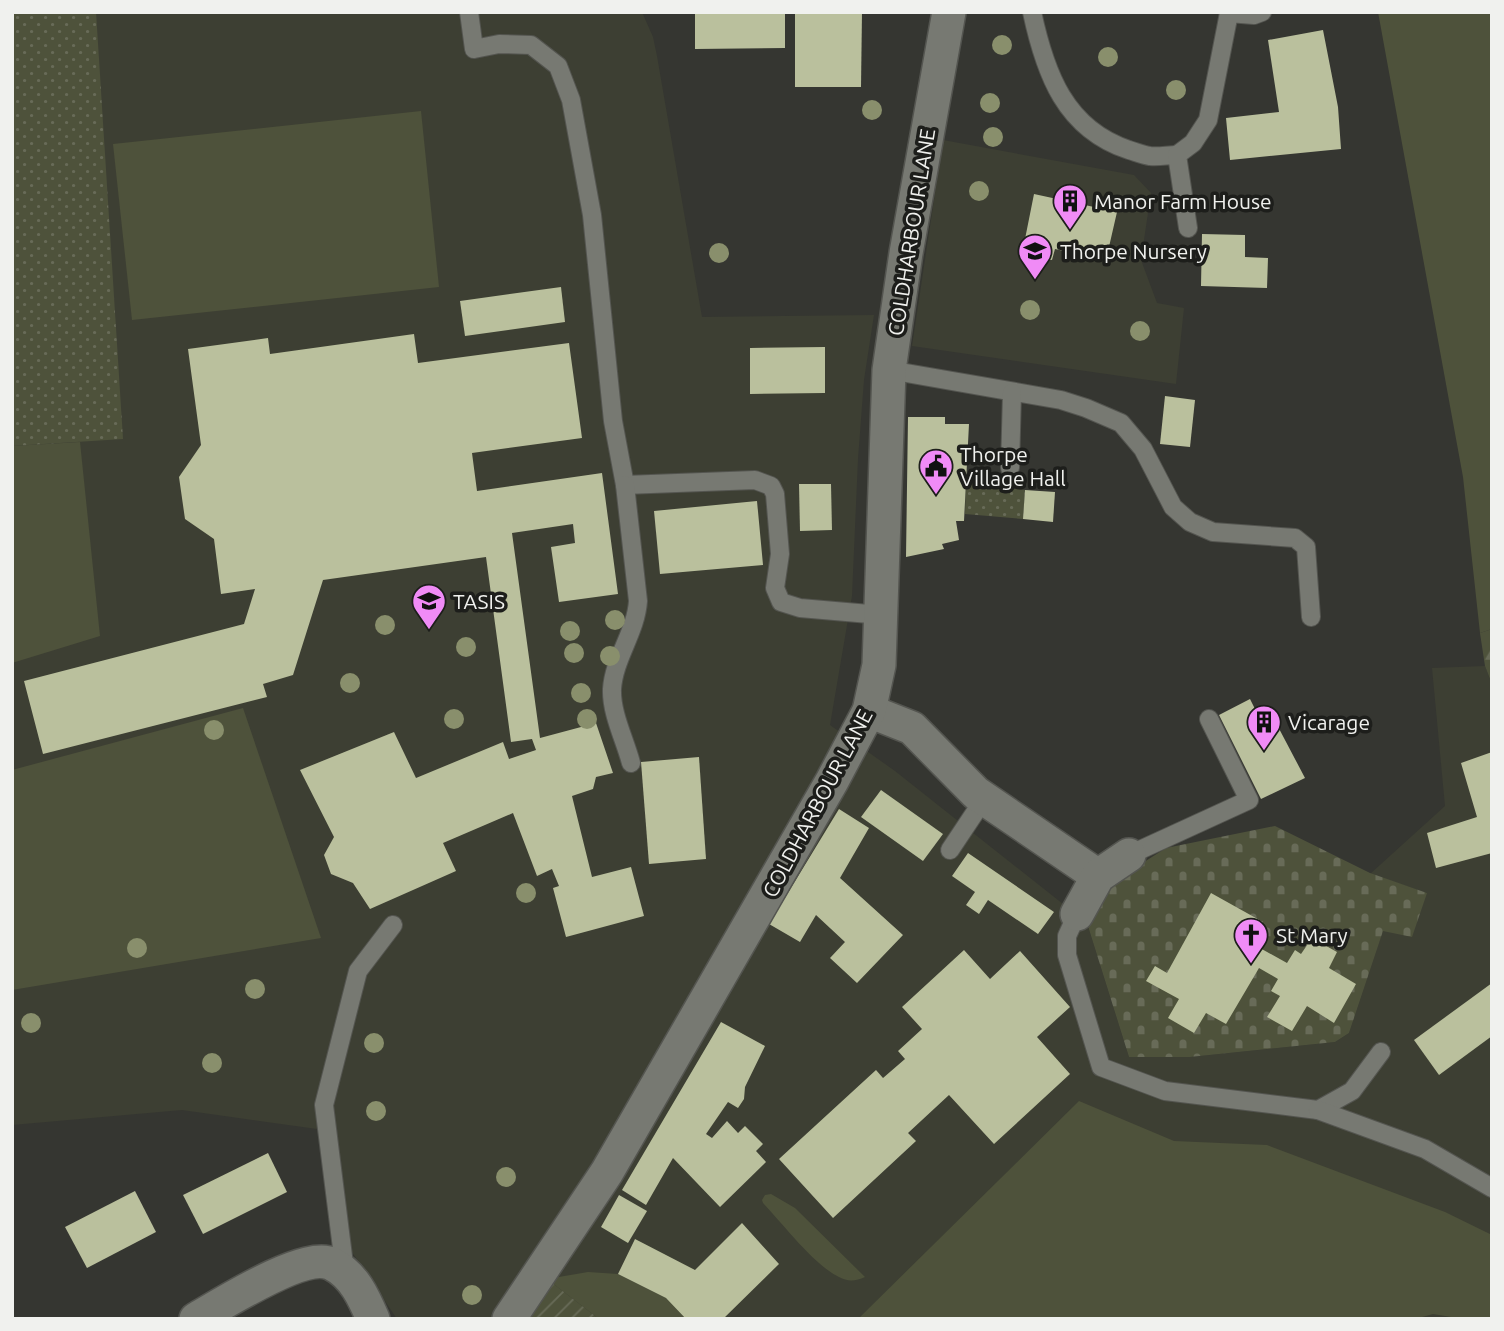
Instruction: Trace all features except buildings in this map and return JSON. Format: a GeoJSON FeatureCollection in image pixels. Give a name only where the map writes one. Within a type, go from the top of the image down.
{"type":"FeatureCollection","features":[{"type":"Feature","properties":{"kind":"street","name":"COLDHARBOUR LANE"},"geometry":{"type":"LineString","coordinates":[[509,1319],[607,1172],[750,925],[869,711],[879,665],[888,370],[948,12]]}},
{"type":"Feature","properties":{"kind":"street"},"geometry":{"type":"LineString","coordinates":[[869,711],[912,728],[984,799],[1098,876]]}},
{"type":"Feature","properties":{"kind":"street"},"geometry":{"type":"LineString","coordinates":[[1077,914],[1098,876],[1129,855]]}},
{"type":"Feature","properties":{"kind":"street"},"geometry":{"type":"LineString","coordinates":[[196,1319],[292,1267],[316,1261],[330,1262],[345,1272],[361,1292],[373,1319]]}},
{"type":"Feature","properties":{"kind":"lane"},"geometry":{"type":"LineString","coordinates":[[469,12],[474,49],[499,44],[531,45],[558,66],[572,100],[592,215],[613,421],[625,485],[638,601],[637,616],[612,687],[613,701],[631,763]]}},
{"type":"Feature","properties":{"kind":"lane"},"geometry":{"type":"LineString","coordinates":[[1032,12],[1045,62],[1062,97],[1084,125],[1108,143],[1149,156],[1177,155],[1193,144],[1208,120],[1228,13],[1254,15],[1262,12]]}},
{"type":"Feature","properties":{"kind":"lane"},"geometry":{"type":"LineString","coordinates":[[1177,155],[1188,228]]}},
{"type":"Feature","properties":{"kind":"lane"},"geometry":{"type":"LineString","coordinates":[[888,370],[1061,400],[1121,422],[1143,449],[1173,507],[1190,522],[1213,532],[1295,538],[1306,547],[1311,617]]}},
{"type":"Feature","properties":{"kind":"lane"},"geometry":{"type":"LineString","coordinates":[[1010,468],[1012,393]]}},
{"type":"Feature","properties":{"kind":"lane"},"geometry":{"type":"LineString","coordinates":[[625,485],[755,480],[764,482],[771,486],[776,503],[780,554],[775,588],[782,602],[800,608],[881,615]]}},
{"type":"Feature","properties":{"kind":"lane"},"geometry":{"type":"LineString","coordinates":[[1129,855],[1249,800],[1209,719]]}},
{"type":"Feature","properties":{"kind":"lane"},"geometry":{"type":"LineString","coordinates":[[950,850],[984,799]]}},
{"type":"Feature","properties":{"kind":"lane"},"geometry":{"type":"LineString","coordinates":[[1077,914],[1067,936],[1067,955],[1101,1067],[1165,1091],[1318,1110],[1426,1149],[1492,1188]]}},
{"type":"Feature","properties":{"kind":"lane"},"geometry":{"type":"LineString","coordinates":[[345,1272],[324,1105],[358,971],[393,925]]}},
{"type":"Feature","properties":{"kind":"lane"},"geometry":{"type":"LineString","coordinates":[[1318,1110],[1352,1091],[1381,1052]]}},
{"type":"Feature","properties":{"kind":"shaded area","name":"TASIS"},"geometry":{"type":"Polygon","coordinates":[[[12,12],[642,12],[653,37],[657,56],[702,317],[874,315],[864,380],[852,596],[830,725],[895,771],[1087,923],[1129,1057],[1190,1057],[1335,1042],[1349,1033],[1383,930],[1427,893],[1370,874],[1445,806],[1432,668],[1485,666],[1492,684],[1492,1319],[397,1319],[335,1227],[317,1129],[182,1110],[12,1125],[12,12]]]}},
{"type":"Feature","properties":{"kind":"shaded area","name":"Thorpe Nursery"},"geometry":{"type":"Polygon","coordinates":[[[943,140],[1134,175],[1151,193],[1141,260],[1157,303],[1184,308],[1176,384],[912,346],[943,140]]]}},
{"type":"Feature","properties":{"kind":"green space"},"geometry":{"type":"Polygon","coordinates":[[[12,12],[96,12],[123,439],[12,446],[12,12]]]}},
{"type":"Feature","properties":{"kind":"green space"},"geometry":{"type":"Polygon","coordinates":[[[1378,12],[1492,12],[1492,629],[1480,633],[1463,477],[1378,12]]]}},
{"type":"Feature","properties":{"kind":"green space"},"geometry":{"type":"Polygon","coordinates":[[[421,111],[439,287],[132,320],[113,144],[421,111]]]}},
{"type":"Feature","properties":{"kind":"green space"},"geometry":{"type":"Polygon","coordinates":[[[80,442],[100,636],[12,663],[12,446],[80,442]]]}},
{"type":"Feature","properties":{"kind":"green space"},"geometry":{"type":"Polygon","coordinates":[[[966,477],[999,478],[1004,481],[1006,488],[1025,490],[1023,519],[965,514],[966,477]]]}},
{"type":"Feature","properties":{"kind":"green space"},"geometry":{"type":"Polygon","coordinates":[[[1492,629],[1492,684],[1485,666],[1480,633],[1492,629]]]}},
{"type":"Feature","properties":{"kind":"green space"},"geometry":{"type":"Polygon","coordinates":[[[243,708],[321,938],[12,990],[12,770],[243,708]]]}},
{"type":"Feature","properties":{"kind":"green space"},"geometry":{"type":"Polygon","coordinates":[[[1275,826],[1370,873],[1427,893],[1412,937],[1383,931],[1349,1033],[1335,1042],[1190,1057],[1129,1057],[1087,923],[1116,880],[1166,848],[1275,826]]]}},
{"type":"Feature","properties":{"kind":"green space"},"geometry":{"type":"Polygon","coordinates":[[[1079,1101],[1174,1141],[1267,1145],[1445,1212],[1492,1235],[1492,1319],[1463,1319],[1433,1314],[1415,1319],[858,1319],[1079,1101]]]}},
{"type":"Feature","properties":{"kind":"green space"},"geometry":{"type":"Polygon","coordinates":[[[771,1194],[795,1208],[865,1277],[846,1280],[819,1263],[763,1203],[765,1195],[771,1194]]]}},
{"type":"Feature","properties":{"kind":"green space"},"geometry":{"type":"Polygon","coordinates":[[[588,1272],[618,1274],[666,1298],[686,1319],[599,1319],[547,1279],[588,1272]]]}},
{"type":"Feature","properties":{"kind":"green space"},"geometry":{"type":"Polygon","coordinates":[[[547,1279],[599,1319],[503,1319],[547,1279]]]}},
{"type":"Feature","properties":{"kind":"place","name":"Manor Farm House"},"geometry":{"type":"Point","coordinates":[1070,231]}},
{"type":"Feature","properties":{"kind":"place","name":"Thorpe Nursery"},"geometry":{"type":"Point","coordinates":[1035,281]}},
{"type":"Feature","properties":{"kind":"place","name":"Thorpe Village Hall"},"geometry":{"type":"Point","coordinates":[936,496]}},
{"type":"Feature","properties":{"kind":"place","name":"TASIS"},"geometry":{"type":"Point","coordinates":[429,631]}},
{"type":"Feature","properties":{"kind":"place","name":"Vicarage"},"geometry":{"type":"Point","coordinates":[1264,752]}},
{"type":"Feature","properties":{"kind":"place","name":"St Mary"},"geometry":{"type":"Point","coordinates":[1251,965]}}]}
